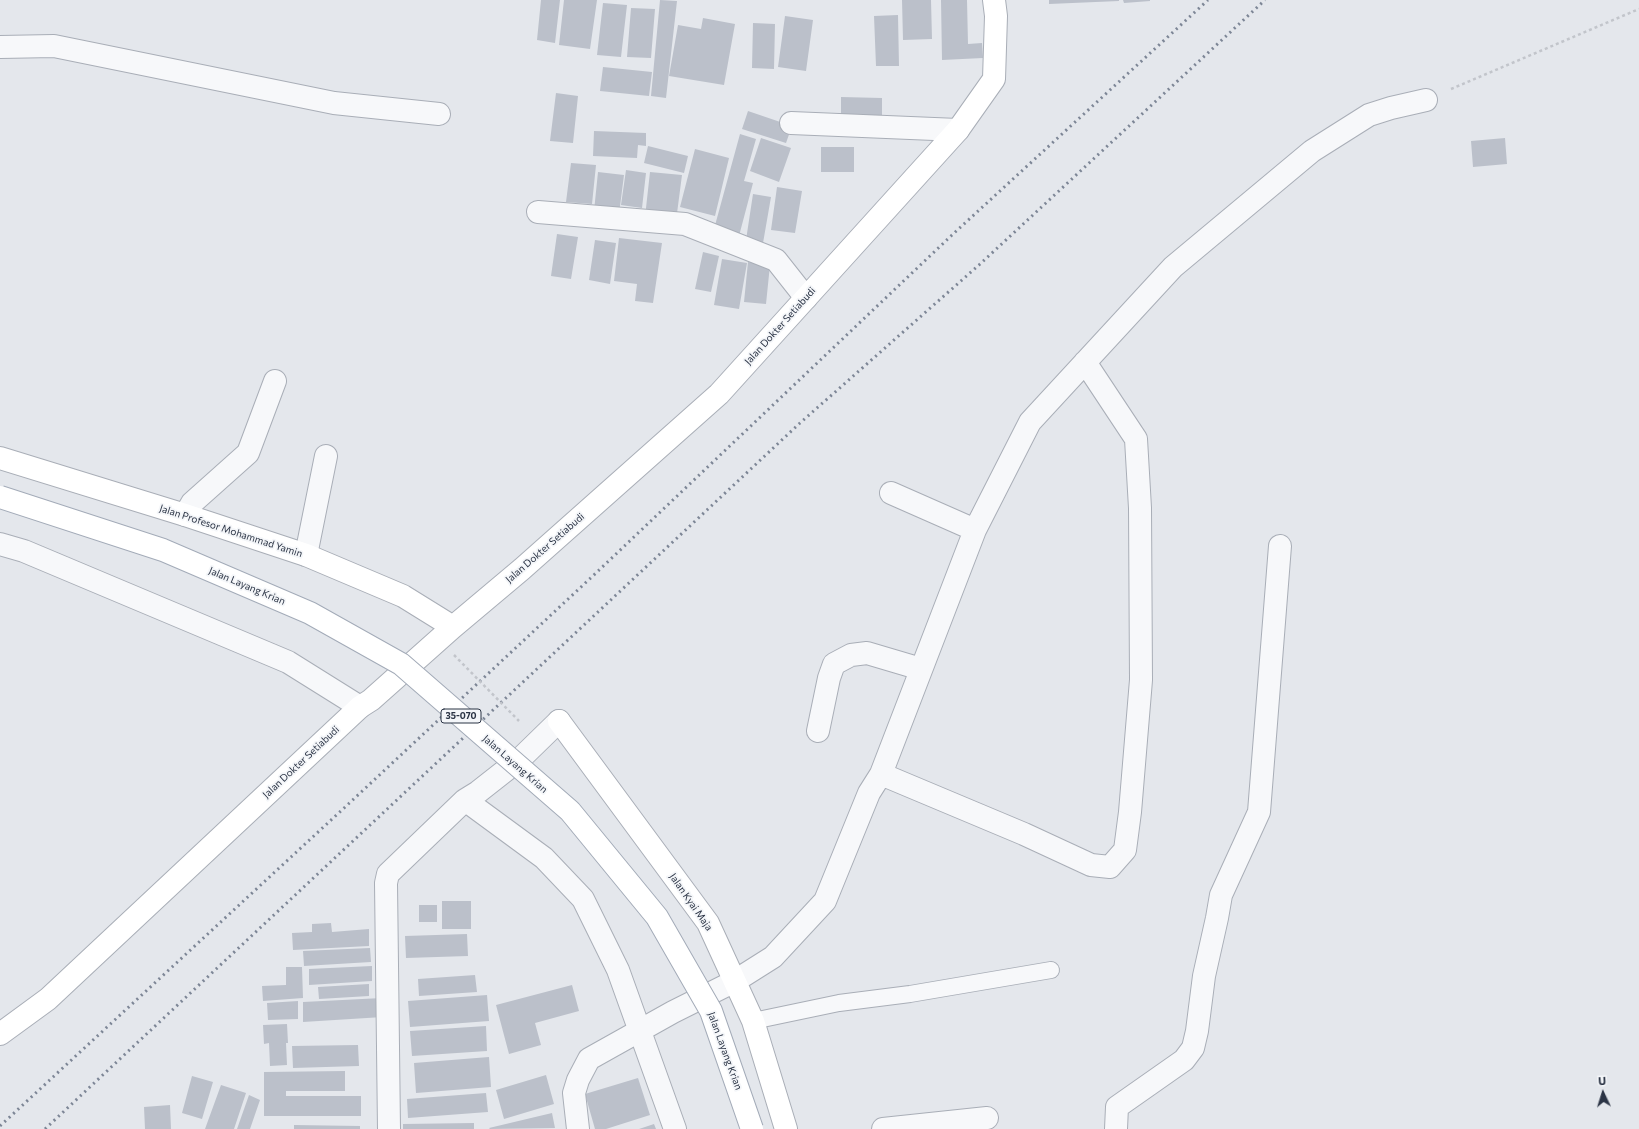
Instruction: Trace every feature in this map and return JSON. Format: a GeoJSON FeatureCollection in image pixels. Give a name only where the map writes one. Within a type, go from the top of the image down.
{"type":"FeatureCollection","features":[{"type":"Feature","properties":{"kind":"main road","name":"Jalan Dokter Setiabudi"},"geometry":{"type":"LineString","coordinates":[[0,1034],[48,1000],[365,703],[522,569],[719,394],[958,130],[994,79],[996,16],[994,0]]}},
{"type":"Feature","properties":{"kind":"main road","name":"Jalan Profesor Mohammad Yamin"},"geometry":{"type":"LineString","coordinates":[[0,458],[185,515],[306,555],[403,596],[453,627]]}},
{"type":"Feature","properties":{"kind":"main road","name":"Jalan Layang Krian"},"geometry":{"type":"LineString","coordinates":[[0,497],[162,550],[310,613],[400,664],[570,811],[657,917],[711,1011],[752,1129]]}},
{"type":"Feature","properties":{"kind":"main road","name":"Jalan Kyai Maja"},"geometry":{"type":"LineString","coordinates":[[559,721],[708,923],[753,1021],[786,1129]]}},
{"type":"Feature","properties":{"kind":"street"},"geometry":{"type":"LineString","coordinates":[[0,47],[54,46],[334,103],[439,114]]}},
{"type":"Feature","properties":{"kind":"street"},"geometry":{"type":"LineString","coordinates":[[578,1129],[574,1092],[578,1080],[589,1059],[640,1032],[673,1012],[735,981],[773,957],[825,901],[869,793],[881,774],[975,530],[1030,422],[1173,267],[1312,151],[1369,115],[1426,100]]}},
{"type":"Feature","properties":{"kind":"street"},"geometry":{"type":"LineString","coordinates":[[791,123],[958,130]]}},
{"type":"Feature","properties":{"kind":"street"},"geometry":{"type":"LineString","coordinates":[[538,212],[685,224],[776,260],[806,298]]}},
{"type":"Feature","properties":{"kind":"street"},"geometry":{"type":"LineString","coordinates":[[881,774],[1024,834],[1091,865],[1110,867],[1124,850],[1130,812],[1141,680],[1140,508],[1136,439],[1085,362]]}},
{"type":"Feature","properties":{"kind":"street"},"geometry":{"type":"LineString","coordinates":[[185,515],[192,503],[248,453],[275,382]]}},
{"type":"Feature","properties":{"kind":"street"},"geometry":{"type":"LineString","coordinates":[[306,555],[326,456]]}},
{"type":"Feature","properties":{"kind":"street"},"geometry":{"type":"LineString","coordinates":[[891,493],[975,530]]}},
{"type":"Feature","properties":{"kind":"street"},"geometry":{"type":"LineString","coordinates":[[0,544],[24,551],[288,662],[365,703]]}},
{"type":"Feature","properties":{"kind":"street"},"geometry":{"type":"LineString","coordinates":[[1116,1129],[1117,1107],[1184,1060],[1193,1048],[1198,1031],[1204,976],[1221,895],[1259,812],[1280,546]]}},
{"type":"Feature","properties":{"kind":"street"},"geometry":{"type":"LineString","coordinates":[[818,731],[834,664],[851,655],[867,653],[921,669]]}},
{"type":"Feature","properties":{"kind":"street"},"geometry":{"type":"LineString","coordinates":[[389,1129],[386,883],[388,874],[472,796],[520,759],[559,721]]}},
{"type":"Feature","properties":{"kind":"street"},"geometry":{"type":"LineString","coordinates":[[472,796],[544,858],[583,899],[618,970],[675,1129]]}},
{"type":"Feature","properties":{"kind":"street"},"geometry":{"type":"LineString","coordinates":[[883,1129],[987,1118]]}},
{"type":"Feature","properties":{"kind":"lane"},"geometry":{"type":"LineString","coordinates":[[753,1021],[839,1003],[910,994],[1051,970]]}},
{"type":"Feature","properties":{"kind":"path"},"geometry":{"type":"LineString","coordinates":[[1426,100],[1639,8]]}},
{"type":"Feature","properties":{"kind":"path"},"geometry":{"type":"LineString","coordinates":[[454,655],[519,721]]}},
{"type":"Feature","properties":{"kind":"building"},"geometry":{"type":"Polygon","coordinates":[[[541,0],[560,0],[555,43],[537,40],[541,0]]]}},
{"type":"Feature","properties":{"kind":"building"},"geometry":{"type":"Polygon","coordinates":[[[564,0],[597,0],[590,49],[559,45],[564,0]]]}},
{"type":"Feature","properties":{"kind":"building"},"geometry":{"type":"Polygon","coordinates":[[[660,0],[677,1],[666,98],[651,96],[660,0]]]}},
{"type":"Feature","properties":{"kind":"building"},"geometry":{"type":"Polygon","coordinates":[[[902,0],[931,0],[932,39],[903,40],[902,0]]]}},
{"type":"Feature","properties":{"kind":"building"},"geometry":{"type":"Polygon","coordinates":[[[941,0],[967,0],[968,44],[982,43],[983,58],[942,60],[941,0]]]}},
{"type":"Feature","properties":{"kind":"building"},"geometry":{"type":"Polygon","coordinates":[[[1049,0],[1119,0],[1119,1],[1049,4],[1049,0]]]}},
{"type":"Feature","properties":{"kind":"building"},"geometry":{"type":"Polygon","coordinates":[[[1123,0],[1150,0],[1150,1],[1124,3],[1123,0]]]}},
{"type":"Feature","properties":{"kind":"building"},"geometry":{"type":"Polygon","coordinates":[[[603,3],[627,5],[621,57],[597,55],[603,3]]]}},
{"type":"Feature","properties":{"kind":"building"},"geometry":{"type":"Polygon","coordinates":[[[631,8],[655,9],[651,58],[627,57],[631,8]]]}},
{"type":"Feature","properties":{"kind":"building"},"geometry":{"type":"Polygon","coordinates":[[[898,15],[899,66],[876,66],[874,16],[898,15]]]}},
{"type":"Feature","properties":{"kind":"building"},"geometry":{"type":"Polygon","coordinates":[[[785,16],[813,20],[806,71],[778,67],[785,16]]]}},
{"type":"Feature","properties":{"kind":"building"},"geometry":{"type":"Polygon","coordinates":[[[703,18],[735,24],[724,85],[669,76],[678,25],[701,29],[703,18]]]}},
{"type":"Feature","properties":{"kind":"building"},"geometry":{"type":"Polygon","coordinates":[[[753,23],[775,24],[774,69],[752,68],[753,23]]]}},
{"type":"Feature","properties":{"kind":"building"},"geometry":{"type":"Polygon","coordinates":[[[603,67],[652,72],[649,96],[600,91],[603,67]]]}},
{"type":"Feature","properties":{"kind":"building"},"geometry":{"type":"Polygon","coordinates":[[[556,93],[578,96],[573,143],[550,141],[556,93]]]}},
{"type":"Feature","properties":{"kind":"building"},"geometry":{"type":"Polygon","coordinates":[[[841,97],[882,98],[882,124],[841,124],[841,97]]]}},
{"type":"Feature","properties":{"kind":"building"},"geometry":{"type":"Polygon","coordinates":[[[748,111],[792,126],[786,143],[742,129],[748,111]]]}},
{"type":"Feature","properties":{"kind":"building"},"geometry":{"type":"Polygon","coordinates":[[[594,131],[646,133],[646,146],[638,145],[637,158],[593,156],[594,131]]]}},
{"type":"Feature","properties":{"kind":"building"},"geometry":{"type":"Polygon","coordinates":[[[740,134],[756,139],[744,181],[753,183],[739,236],[714,229],[740,134]]]}},
{"type":"Feature","properties":{"kind":"building"},"geometry":{"type":"Polygon","coordinates":[[[761,138],[791,148],[779,182],[750,171],[761,138]]]}},
{"type":"Feature","properties":{"kind":"building"},"geometry":{"type":"Polygon","coordinates":[[[1505,138],[1507,164],[1473,167],[1471,141],[1505,138]]]}},
{"type":"Feature","properties":{"kind":"building"},"geometry":{"type":"Polygon","coordinates":[[[648,146],[688,156],[684,173],[644,163],[648,146]]]}},
{"type":"Feature","properties":{"kind":"building"},"geometry":{"type":"Polygon","coordinates":[[[821,147],[854,147],[854,172],[821,172],[821,147]]]}},
{"type":"Feature","properties":{"kind":"building"},"geometry":{"type":"Polygon","coordinates":[[[695,149],[729,158],[715,216],[680,207],[695,149]]]}},
{"type":"Feature","properties":{"kind":"building"},"geometry":{"type":"Polygon","coordinates":[[[571,163],[596,165],[592,204],[566,202],[571,163]]]}},
{"type":"Feature","properties":{"kind":"building"},"geometry":{"type":"Polygon","coordinates":[[[626,170],[646,173],[642,208],[621,205],[626,170]]]}},
{"type":"Feature","properties":{"kind":"building"},"geometry":{"type":"Polygon","coordinates":[[[598,172],[624,175],[619,214],[594,211],[598,172]]]}},
{"type":"Feature","properties":{"kind":"building"},"geometry":{"type":"Polygon","coordinates":[[[650,172],[682,175],[676,221],[645,217],[650,172]]]}},
{"type":"Feature","properties":{"kind":"building"},"geometry":{"type":"Polygon","coordinates":[[[777,187],[802,191],[795,233],[771,230],[777,187]]]}},
{"type":"Feature","properties":{"kind":"building"},"geometry":{"type":"Polygon","coordinates":[[[753,194],[771,197],[763,243],[746,240],[753,194]]]}},
{"type":"Feature","properties":{"kind":"building"},"geometry":{"type":"Polygon","coordinates":[[[557,234],[578,237],[571,279],[551,276],[557,234]]]}},
{"type":"Feature","properties":{"kind":"building"},"geometry":{"type":"Polygon","coordinates":[[[619,238],[662,243],[653,303],[635,301],[637,284],[614,281],[619,238]]]}},
{"type":"Feature","properties":{"kind":"building"},"geometry":{"type":"Polygon","coordinates":[[[595,240],[616,243],[610,284],[589,280],[595,240]]]}},
{"type":"Feature","properties":{"kind":"building"},"geometry":{"type":"Polygon","coordinates":[[[703,252],[719,256],[711,292],[695,289],[703,252]]]}},
{"type":"Feature","properties":{"kind":"building"},"geometry":{"type":"Polygon","coordinates":[[[722,259],[747,263],[739,309],[714,305],[722,259]]]}},
{"type":"Feature","properties":{"kind":"building"},"geometry":{"type":"Polygon","coordinates":[[[748,262],[770,265],[766,304],[744,302],[748,262]]]}},
{"type":"Feature","properties":{"kind":"building"},"geometry":{"type":"Polygon","coordinates":[[[442,901],[471,901],[471,929],[442,929],[442,901]]]}},
{"type":"Feature","properties":{"kind":"building"},"geometry":{"type":"Polygon","coordinates":[[[419,905],[437,905],[437,922],[419,922],[419,905]]]}},
{"type":"Feature","properties":{"kind":"building"},"geometry":{"type":"Polygon","coordinates":[[[331,923],[332,932],[369,929],[369,946],[293,950],[292,933],[312,932],[312,924],[331,923]]]}},
{"type":"Feature","properties":{"kind":"building"},"geometry":{"type":"Polygon","coordinates":[[[467,934],[468,956],[406,958],[405,936],[467,934]]]}},
{"type":"Feature","properties":{"kind":"building"},"geometry":{"type":"Polygon","coordinates":[[[370,948],[371,962],[304,966],[303,951],[370,948]]]}},
{"type":"Feature","properties":{"kind":"building"},"geometry":{"type":"Polygon","coordinates":[[[372,966],[372,981],[309,985],[309,969],[372,966]]]}},
{"type":"Feature","properties":{"kind":"building"},"geometry":{"type":"Polygon","coordinates":[[[286,967],[302,967],[303,998],[263,1001],[262,986],[286,985],[286,967]]]}},
{"type":"Feature","properties":{"kind":"building"},"geometry":{"type":"Polygon","coordinates":[[[475,975],[477,992],[419,996],[418,979],[475,975]]]}},
{"type":"Feature","properties":{"kind":"building"},"geometry":{"type":"Polygon","coordinates":[[[369,984],[369,996],[319,999],[318,987],[369,984]]]}},
{"type":"Feature","properties":{"kind":"building"},"geometry":{"type":"Polygon","coordinates":[[[572,985],[579,1011],[535,1023],[541,1045],[509,1054],[496,1005],[572,985]]]}},
{"type":"Feature","properties":{"kind":"building"},"geometry":{"type":"Polygon","coordinates":[[[487,995],[489,1021],[410,1027],[408,1001],[487,995]]]}},
{"type":"Feature","properties":{"kind":"building"},"geometry":{"type":"Polygon","coordinates":[[[382,998],[383,1017],[303,1022],[303,1002],[382,998]]]}},
{"type":"Feature","properties":{"kind":"building"},"geometry":{"type":"Polygon","coordinates":[[[298,1001],[298,1019],[268,1020],[267,1003],[298,1001]]]}},
{"type":"Feature","properties":{"kind":"building"},"geometry":{"type":"Polygon","coordinates":[[[287,1024],[287,1065],[270,1066],[269,1043],[264,1044],[263,1025],[287,1024]]]}},
{"type":"Feature","properties":{"kind":"building"},"geometry":{"type":"Polygon","coordinates":[[[486,1026],[487,1051],[412,1056],[410,1031],[486,1026]]]}},
{"type":"Feature","properties":{"kind":"building"},"geometry":{"type":"Polygon","coordinates":[[[358,1045],[359,1066],[293,1068],[292,1046],[358,1045]]]}},
{"type":"Feature","properties":{"kind":"building"},"geometry":{"type":"Polygon","coordinates":[[[489,1057],[491,1087],[416,1093],[414,1063],[489,1057]]]}},
{"type":"Feature","properties":{"kind":"building"},"geometry":{"type":"Polygon","coordinates":[[[345,1071],[345,1091],[286,1091],[286,1096],[361,1096],[361,1116],[264,1116],[264,1072],[345,1071]]]}},
{"type":"Feature","properties":{"kind":"building"},"geometry":{"type":"Polygon","coordinates":[[[546,1075],[554,1104],[504,1119],[496,1090],[546,1075]]]}},
{"type":"Feature","properties":{"kind":"building"},"geometry":{"type":"Polygon","coordinates":[[[192,1076],[213,1082],[202,1119],[182,1113],[192,1076]]]}},
{"type":"Feature","properties":{"kind":"building"},"geometry":{"type":"Polygon","coordinates":[[[638,1078],[650,1115],[606,1129],[595,1129],[585,1094],[638,1078]]]}},
{"type":"Feature","properties":{"kind":"building"},"geometry":{"type":"Polygon","coordinates":[[[221,1085],[246,1093],[234,1129],[205,1129],[221,1085]]]}},
{"type":"Feature","properties":{"kind":"building"},"geometry":{"type":"Polygon","coordinates":[[[486,1093],[488,1112],[408,1118],[407,1099],[486,1093]]]}},
{"type":"Feature","properties":{"kind":"building"},"geometry":{"type":"Polygon","coordinates":[[[249,1095],[260,1100],[250,1129],[237,1129],[249,1095]]]}},
{"type":"Feature","properties":{"kind":"building"},"geometry":{"type":"Polygon","coordinates":[[[170,1105],[171,1129],[145,1129],[144,1107],[170,1105]]]}},
{"type":"Feature","properties":{"kind":"building"},"geometry":{"type":"Polygon","coordinates":[[[552,1113],[555,1128],[489,1128],[552,1113]]]}},
{"type":"Feature","properties":{"kind":"building"},"geometry":{"type":"Polygon","coordinates":[[[474,1123],[474,1129],[403,1129],[403,1124],[474,1123]]]}},
{"type":"Feature","properties":{"kind":"building"},"geometry":{"type":"Polygon","coordinates":[[[654,1124],[656,1129],[639,1129],[654,1124]]]}},
{"type":"Feature","properties":{"kind":"building"},"geometry":{"type":"Polygon","coordinates":[[[294,1125],[360,1126],[360,1129],[294,1129],[294,1125]]]}},
{"type":"Feature","properties":{"kind":"railway"},"geometry":{"type":"LineString","coordinates":[[0,1126],[596,573],[952,235],[1208,0]]}},
{"type":"Feature","properties":{"kind":"railway"},"geometry":{"type":"LineString","coordinates":[[45,1129],[800,423],[979,265],[1265,0]]}}]}
